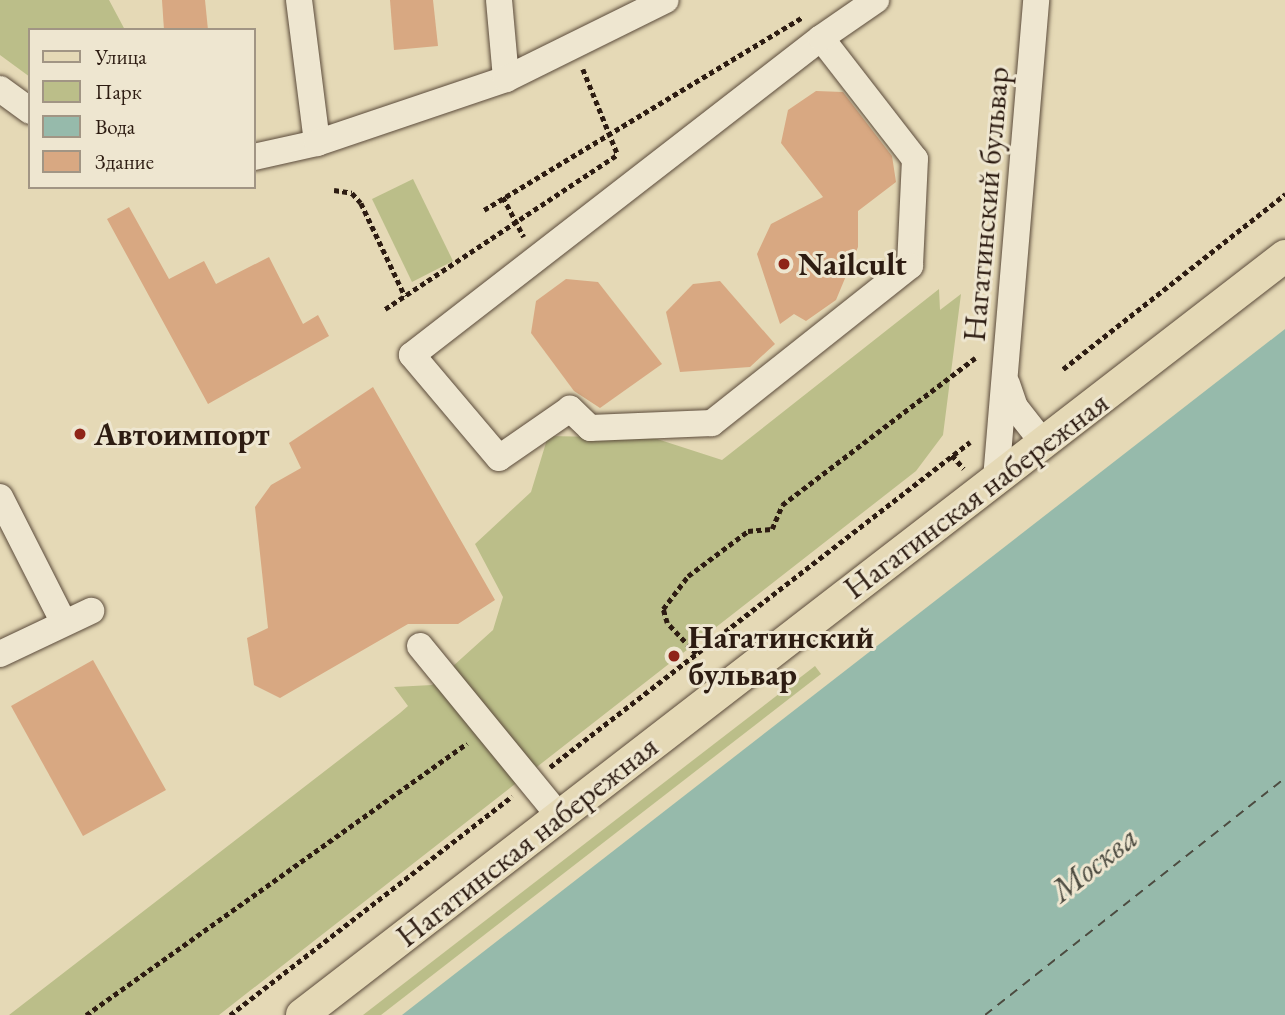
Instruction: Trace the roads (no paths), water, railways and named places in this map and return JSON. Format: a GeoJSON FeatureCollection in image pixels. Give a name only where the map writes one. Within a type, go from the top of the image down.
{"type":"FeatureCollection","features":[{"type":"Feature","properties":{"kind":"main road","name":"Нагатинская набережная"},"geometry":{"type":"LineString","coordinates":[[302,1015],[1285,256]]}},
{"type":"Feature","properties":{"kind":"street"},"geometry":{"type":"LineString","coordinates":[[299,0],[317,143]]}},
{"type":"Feature","properties":{"kind":"street"},"geometry":{"type":"LineString","coordinates":[[499,0],[506,79]]}},
{"type":"Feature","properties":{"kind":"street"},"geometry":{"type":"LineString","coordinates":[[256,157],[317,143],[506,79],[666,0]]}},
{"type":"Feature","properties":{"kind":"street"},"geometry":{"type":"LineString","coordinates":[[821,38],[915,159],[910,266],[712,423],[590,428],[570,409],[499,457],[412,355],[821,38],[876,0]]}},
{"type":"Feature","properties":{"kind":"street","name":"Нагатинский бульвар"},"geometry":{"type":"LineString","coordinates":[[1036,0],[1005,378],[1015,407],[1044,444]]}},
{"type":"Feature","properties":{"kind":"street"},"geometry":{"type":"LineString","coordinates":[[0,89],[28,110]]}},
{"type":"Feature","properties":{"kind":"street"},"geometry":{"type":"LineString","coordinates":[[996,479],[1005,378]]}},
{"type":"Feature","properties":{"kind":"street"},"geometry":{"type":"LineString","coordinates":[[0,497],[63,621]]}},
{"type":"Feature","properties":{"kind":"street"},"geometry":{"type":"LineString","coordinates":[[0,654],[63,621],[91,611]]}},
{"type":"Feature","properties":{"kind":"street"},"geometry":{"type":"LineString","coordinates":[[420,646],[559,816]]}},
{"type":"Feature","properties":{"kind":"water","name":"Москва"},"geometry":{"type":"Polygon","coordinates":[[[1285,329],[1285,1015],[402,1015],[1285,329]]]}},
{"type":"Feature","properties":{"kind":"place","name":"Nailcult"},"geometry":{"type":"Point","coordinates":[784,264]}},
{"type":"Feature","properties":{"kind":"place","name":"Автоимпорт"},"geometry":{"type":"Point","coordinates":[80,434]}},
{"type":"Feature","properties":{"kind":"place","name":"Нагатинский бульвар"},"geometry":{"type":"Point","coordinates":[674,656]}}]}
